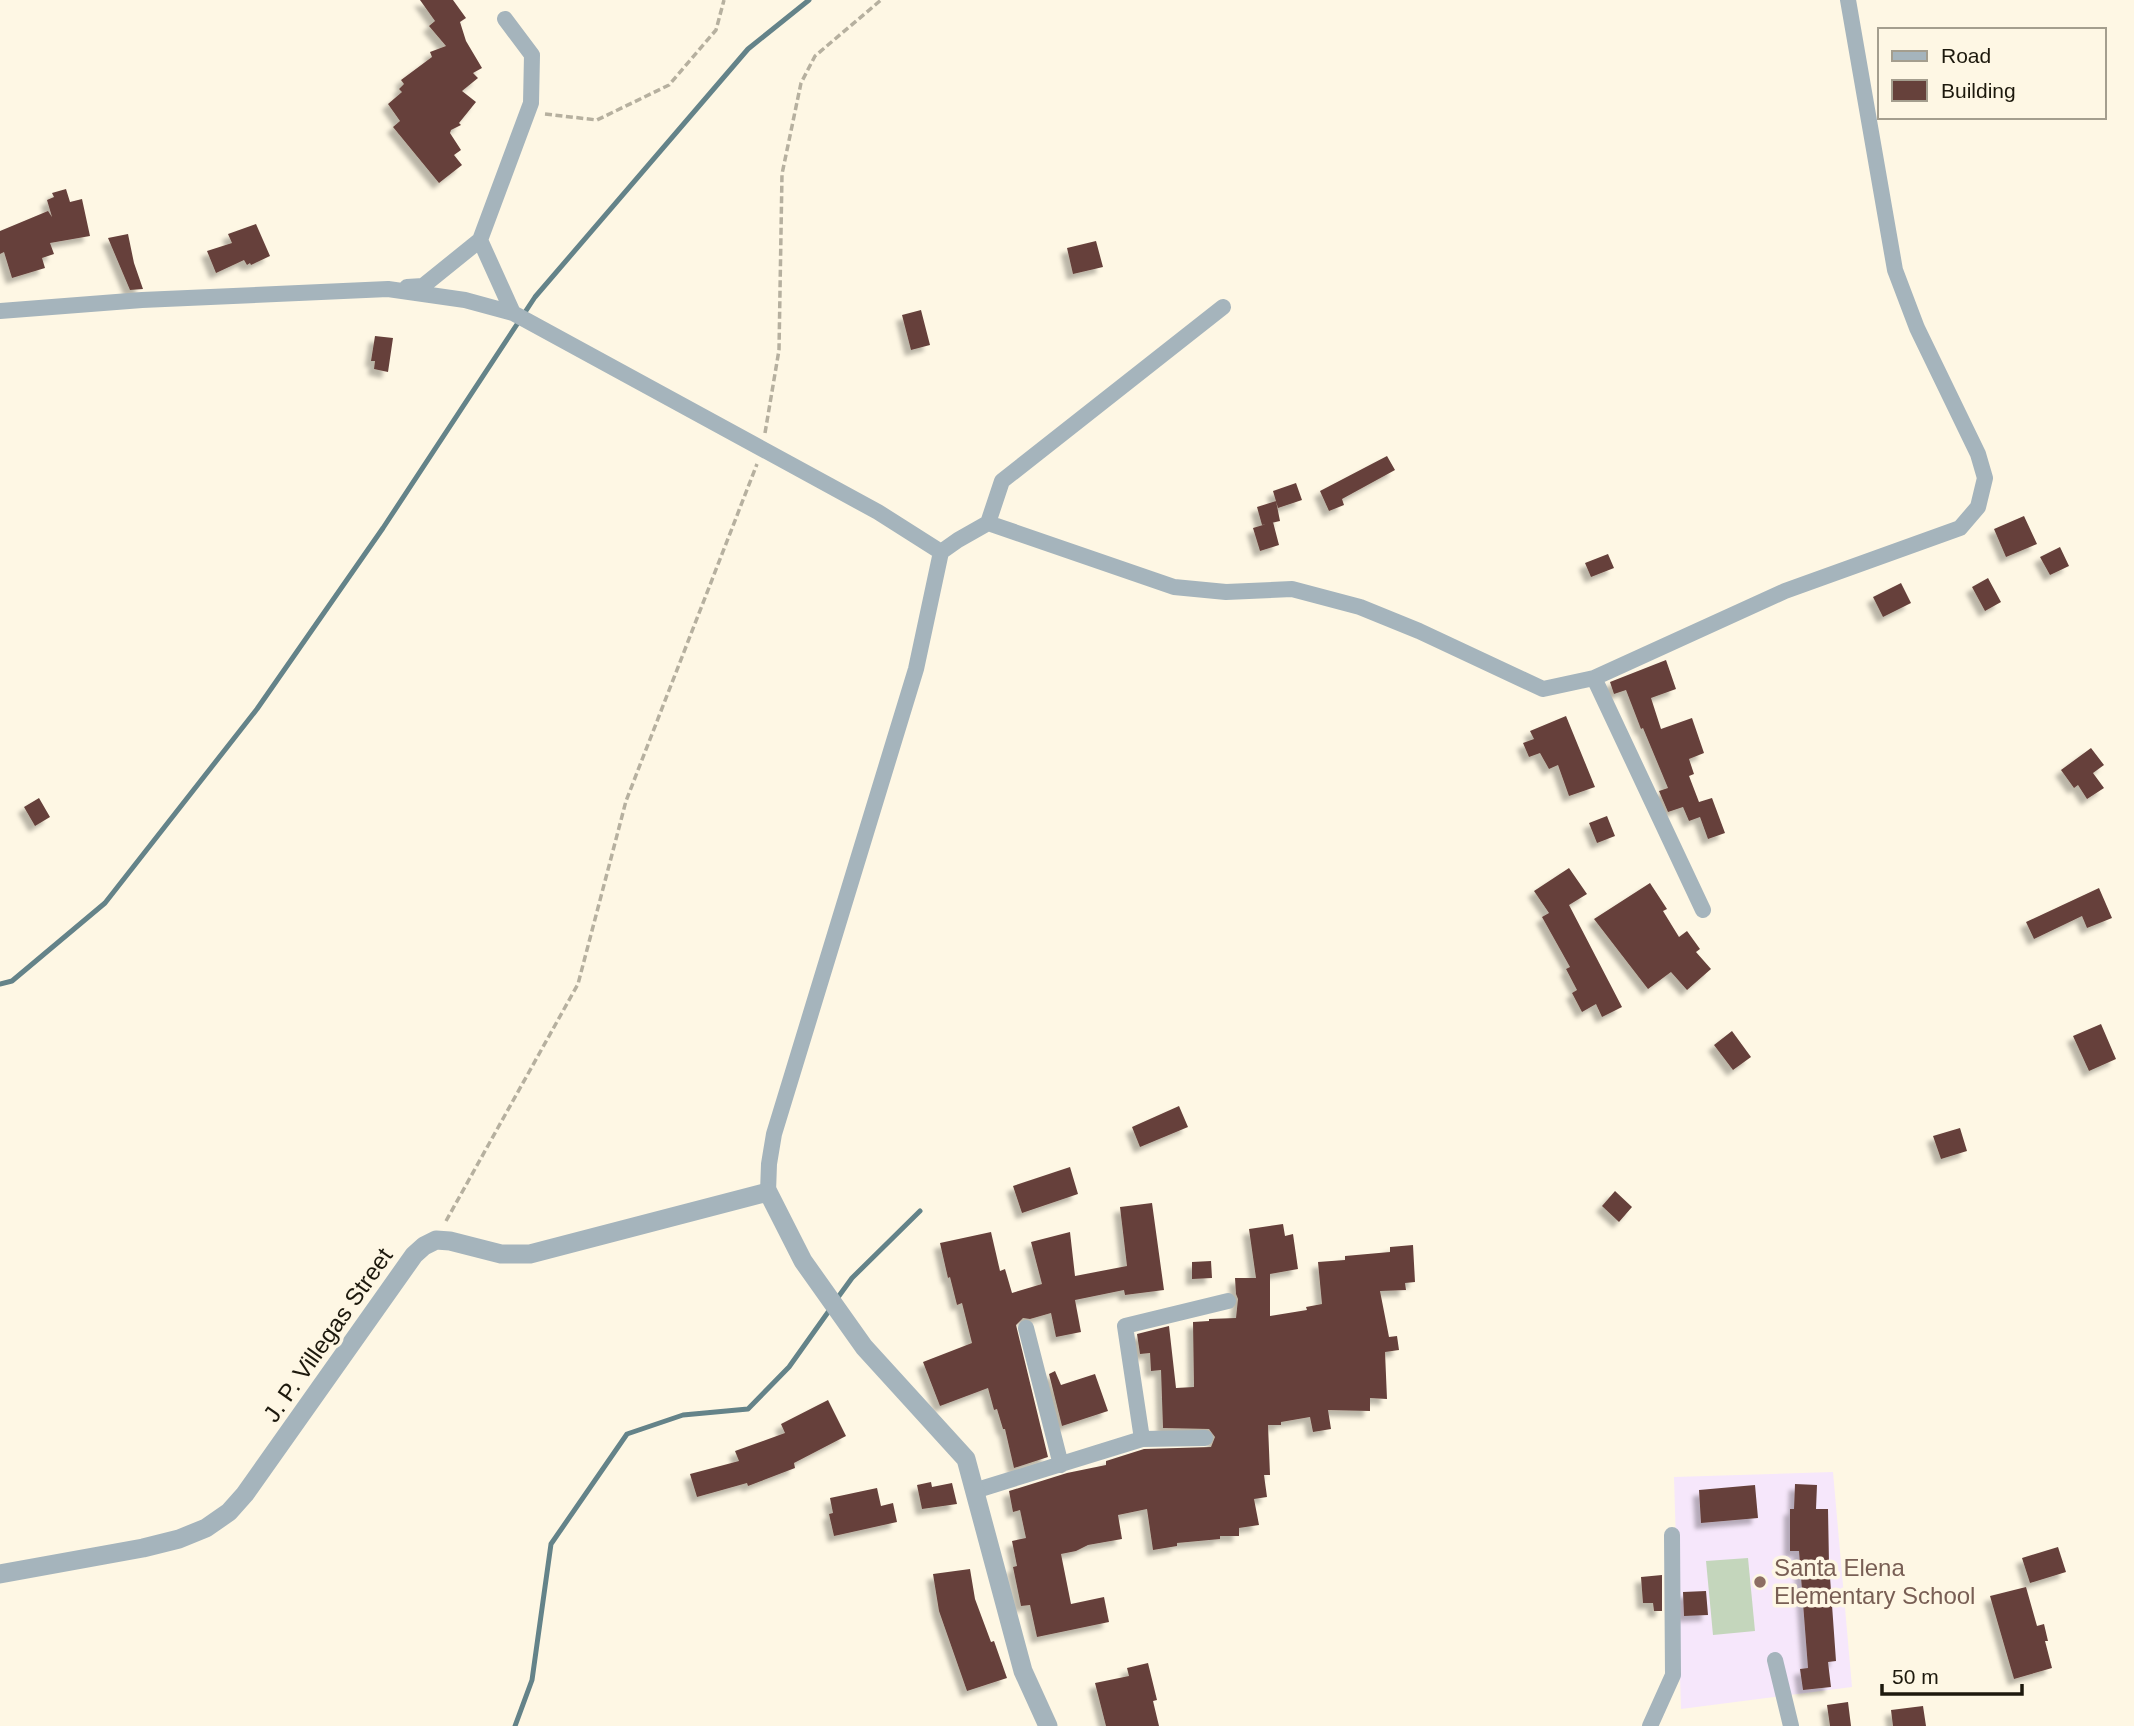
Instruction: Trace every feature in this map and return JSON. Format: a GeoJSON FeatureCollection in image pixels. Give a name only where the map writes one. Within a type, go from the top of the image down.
{"type":"FeatureCollection","features":[{"type":"Feature","properties":{"kind":"street"},"geometry":{"type":"LineString","coordinates":[[988,523],[1174,587],[1226,592],[1292,589],[1360,607],[1543,689],[1594,678],[1785,591],[1960,528],[1978,507],[1984,478],[1978,454],[1917,328],[1895,270],[1848,0]]}},
{"type":"Feature","properties":{"kind":"street"},"geometry":{"type":"LineString","coordinates":[[0,311],[142,300],[423,286],[480,240],[531,103],[532,55],[505,19]]}},
{"type":"Feature","properties":{"kind":"street"},"geometry":{"type":"LineString","coordinates":[[480,240],[513,313]]}},
{"type":"Feature","properties":{"kind":"street"},"geometry":{"type":"LineString","coordinates":[[388,289],[465,300],[513,313],[878,512],[941,552]]}},
{"type":"Feature","properties":{"kind":"street"},"geometry":{"type":"LineString","coordinates":[[1048,1726],[1023,1671],[966,1459],[863,1348],[803,1261],[768,1192],[769,1164],[774,1134],[916,669],[941,552],[988,523],[1002,481],[1223,307]]}},
{"type":"Feature","properties":{"kind":"street"},"geometry":{"type":"LineString","coordinates":[[1594,678],[1703,910]]}},
{"type":"Feature","properties":{"kind":"street"},"geometry":{"type":"LineString","coordinates":[[436,1240],[501,1254],[530,1254],[768,1192]]}},
{"type":"Feature","properties":{"kind":"street","name":"J. P. Villegas Street"},"geometry":{"type":"LineString","coordinates":[[0,1574],[179,1539],[206,1528],[229,1512],[245,1494],[414,1255],[424,1245],[436,1240]]}},
{"type":"Feature","properties":{"kind":"street"},"geometry":{"type":"LineString","coordinates":[[1142,1439],[1125,1326],[1228,1301]]}},
{"type":"Feature","properties":{"kind":"street"},"geometry":{"type":"LineString","coordinates":[[1026,1328],[1061,1465]]}},
{"type":"Feature","properties":{"kind":"street"},"geometry":{"type":"LineString","coordinates":[[974,1491],[1142,1439],[1205,1438]]}},
{"type":"Feature","properties":{"kind":"street"},"geometry":{"type":"LineString","coordinates":[[1650,1726],[1673,1675],[1672,1535]]}},
{"type":"Feature","properties":{"kind":"street"},"geometry":{"type":"LineString","coordinates":[[1775,1660],[1791,1726]]}},
{"type":"Feature","properties":{"kind":"path"},"geometry":{"type":"LineString","coordinates":[[531,103],[544,113],[597,120],[669,85],[716,30],[724,0]]}},
{"type":"Feature","properties":{"kind":"path"},"geometry":{"type":"LineString","coordinates":[[436,1240],[578,984],[626,801],[763,448],[779,350],[782,174],[801,83],[815,56],[881,0]]}},
{"type":"Feature","properties":{"kind":"shaded area","name":"Santa Elena Elementary School"},"geometry":{"type":"Polygon","coordinates":[[[1833,1472],[1852,1687],[1681,1709],[1674,1477],[1833,1472]]]}},
{"type":"Feature","properties":{"kind":"green space"},"geometry":{"type":"Polygon","coordinates":[[[1748,1558],[1755,1631],[1713,1635],[1706,1561],[1748,1558]]]}},
{"type":"Feature","properties":{"kind":"building"},"geometry":{"type":"Polygon","coordinates":[[[420,0],[453,0],[466,18],[460,22],[466,41],[482,68],[473,73],[478,78],[462,91],[476,102],[459,123],[461,125],[450,133],[461,150],[454,155],[462,165],[439,183],[393,127],[400,121],[388,104],[402,92],[399,89],[404,84],[401,80],[432,57],[430,52],[446,46],[429,26],[435,21],[420,0]]]}},
{"type":"Feature","properties":{"kind":"building"},"geometry":{"type":"Polygon","coordinates":[[[66,189],[70,202],[82,199],[90,236],[50,243],[54,254],[42,258],[45,268],[12,278],[4,252],[0,254],[0,231],[48,211],[52,217],[47,200],[54,197],[52,193],[66,189]]]}},
{"type":"Feature","properties":{"kind":"building"},"geometry":{"type":"Polygon","coordinates":[[[256,224],[270,256],[251,265],[247,265],[244,260],[216,273],[207,251],[232,243],[228,234],[256,224]]]}},
{"type":"Feature","properties":{"kind":"building"},"geometry":{"type":"Polygon","coordinates":[[[128,234],[143,289],[130,290],[108,238],[128,234]]]}},
{"type":"Feature","properties":{"kind":"building"},"geometry":{"type":"Polygon","coordinates":[[[1096,241],[1103,267],[1073,274],[1067,248],[1096,241]]]}},
{"type":"Feature","properties":{"kind":"building"},"geometry":{"type":"Polygon","coordinates":[[[921,310],[930,345],[911,350],[902,315],[921,310]]]}},
{"type":"Feature","properties":{"kind":"building"},"geometry":{"type":"Polygon","coordinates":[[[375,336],[393,338],[388,372],[374,369],[375,361],[371,361],[375,336]]]}},
{"type":"Feature","properties":{"kind":"building"},"geometry":{"type":"Polygon","coordinates":[[[1387,456],[1395,470],[1342,499],[1344,505],[1329,511],[1320,491],[1387,456]]]}},
{"type":"Feature","properties":{"kind":"building"},"geometry":{"type":"Polygon","coordinates":[[[1296,483],[1302,500],[1278,508],[1273,491],[1296,483]]]}},
{"type":"Feature","properties":{"kind":"building"},"geometry":{"type":"Polygon","coordinates":[[[1276,501],[1280,521],[1262,525],[1257,507],[1276,501]]]}},
{"type":"Feature","properties":{"kind":"building"},"geometry":{"type":"Polygon","coordinates":[[[2024,516],[2037,544],[2006,557],[1994,529],[2024,516]]]}},
{"type":"Feature","properties":{"kind":"building"},"geometry":{"type":"Polygon","coordinates":[[[1273,522],[1279,545],[1260,551],[1253,528],[1273,522]]]}},
{"type":"Feature","properties":{"kind":"building"},"geometry":{"type":"Polygon","coordinates":[[[2060,547],[2069,566],[2050,575],[2040,557],[2060,547]]]}},
{"type":"Feature","properties":{"kind":"building"},"geometry":{"type":"Polygon","coordinates":[[[1608,554],[1614,568],[1591,577],[1585,563],[1608,554]]]}},
{"type":"Feature","properties":{"kind":"building"},"geometry":{"type":"Polygon","coordinates":[[[1988,578],[2001,602],[1985,611],[1972,587],[1988,578]]]}},
{"type":"Feature","properties":{"kind":"building"},"geometry":{"type":"Polygon","coordinates":[[[1901,583],[1911,603],[1883,617],[1873,597],[1901,583]]]}},
{"type":"Feature","properties":{"kind":"building"},"geometry":{"type":"Polygon","coordinates":[[[1666,660],[1676,689],[1651,698],[1661,729],[1692,718],[1704,753],[1689,759],[1694,774],[1689,776],[1699,802],[1712,798],[1725,833],[1708,839],[1700,817],[1689,821],[1683,807],[1668,812],[1659,791],[1668,788],[1643,728],[1641,729],[1626,690],[1614,694],[1610,682],[1666,660]]]}},
{"type":"Feature","properties":{"kind":"building"},"geometry":{"type":"Polygon","coordinates":[[[1566,716],[1595,787],[1569,796],[1558,765],[1549,769],[1540,753],[1529,757],[1523,743],[1534,739],[1530,731],[1566,716]]]}},
{"type":"Feature","properties":{"kind":"building"},"geometry":{"type":"Polygon","coordinates":[[[2091,748],[2104,765],[2093,773],[2104,788],[2087,799],[2078,785],[2074,788],[2061,770],[2091,748]]]}},
{"type":"Feature","properties":{"kind":"building"},"geometry":{"type":"Polygon","coordinates":[[[39,798],[50,817],[35,826],[24,807],[39,798]]]}},
{"type":"Feature","properties":{"kind":"building"},"geometry":{"type":"Polygon","coordinates":[[[1607,816],[1615,836],[1597,843],[1589,823],[1607,816]]]}},
{"type":"Feature","properties":{"kind":"building"},"geometry":{"type":"Polygon","coordinates":[[[1569,868],[1587,894],[1569,905],[1622,1007],[1602,1017],[1596,1004],[1582,1012],[1572,993],[1577,990],[1566,969],[1570,967],[1542,917],[1549,913],[1534,891],[1569,868]]]}},
{"type":"Feature","properties":{"kind":"building"},"geometry":{"type":"Polygon","coordinates":[[[1650,883],[1667,909],[1663,911],[1679,937],[1687,931],[1700,949],[1696,952],[1711,969],[1687,990],[1671,972],[1648,989],[1594,919],[1650,883]]]}},
{"type":"Feature","properties":{"kind":"building"},"geometry":{"type":"Polygon","coordinates":[[[2099,888],[2112,918],[2087,928],[2082,916],[2034,939],[2026,922],[2099,888]]]}},
{"type":"Feature","properties":{"kind":"building"},"geometry":{"type":"Polygon","coordinates":[[[2101,1024],[2116,1059],[2089,1071],[2073,1036],[2101,1024]]]}},
{"type":"Feature","properties":{"kind":"building"},"geometry":{"type":"Polygon","coordinates":[[[1732,1031],[1751,1057],[1733,1070],[1714,1045],[1732,1031]]]}},
{"type":"Feature","properties":{"kind":"building"},"geometry":{"type":"Polygon","coordinates":[[[1179,1106],[1188,1127],[1140,1147],[1132,1127],[1179,1106]]]}},
{"type":"Feature","properties":{"kind":"building"},"geometry":{"type":"Polygon","coordinates":[[[1960,1128],[1967,1151],[1941,1159],[1933,1136],[1960,1128]]]}},
{"type":"Feature","properties":{"kind":"building"},"geometry":{"type":"Polygon","coordinates":[[[1070,1167],[1078,1194],[1022,1213],[1013,1186],[1070,1167]]]}},
{"type":"Feature","properties":{"kind":"building"},"geometry":{"type":"Polygon","coordinates":[[[1615,1191],[1632,1207],[1619,1222],[1602,1206],[1615,1191]]]}},
{"type":"Feature","properties":{"kind":"building"},"geometry":{"type":"Polygon","coordinates":[[[1152,1203],[1164,1290],[1125,1295],[1124,1290],[1075,1300],[1081,1332],[1056,1337],[1051,1313],[1030,1319],[1023,1318],[1016,1325],[1048,1457],[1014,1468],[1005,1429],[997,1409],[994,1410],[988,1388],[940,1406],[923,1362],[972,1343],[962,1303],[957,1305],[950,1277],[948,1278],[940,1243],[991,1232],[1000,1271],[1005,1269],[1012,1293],[1042,1284],[1031,1242],[1070,1232],[1075,1276],[1127,1266],[1120,1207],[1152,1203]]]}},
{"type":"Feature","properties":{"kind":"building"},"geometry":{"type":"Polygon","coordinates":[[[1283,1224],[1285,1236],[1293,1234],[1298,1269],[1270,1274],[1270,1316],[1307,1310],[1306,1307],[1322,1304],[1318,1262],[1345,1260],[1345,1256],[1390,1252],[1390,1247],[1413,1245],[1415,1282],[1405,1283],[1406,1290],[1380,1291],[1389,1337],[1397,1336],[1399,1350],[1385,1352],[1387,1399],[1370,1398],[1370,1411],[1328,1410],[1331,1429],[1313,1432],[1310,1417],[1281,1422],[1281,1425],[1268,1425],[1270,1475],[1264,1475],[1267,1497],[1254,1499],[1259,1525],[1239,1528],[1239,1536],[1220,1536],[1220,1539],[1177,1543],[1177,1546],[1153,1550],[1147,1509],[1118,1515],[1122,1539],[1088,1545],[1061,1554],[1071,1604],[1104,1597],[1109,1622],[1037,1637],[1030,1605],[1021,1606],[1013,1567],[1017,1566],[1012,1541],[1026,1538],[1020,1510],[1013,1512],[1009,1491],[1067,1473],[1106,1465],[1106,1461],[1144,1449],[1211,1447],[1215,1437],[1209,1429],[1163,1428],[1161,1370],[1151,1371],[1150,1353],[1140,1354],[1137,1334],[1169,1326],[1176,1388],[1194,1387],[1193,1322],[1236,1318],[1238,1299],[1235,1278],[1256,1278],[1249,1229],[1283,1224]]]}},
{"type":"Feature","properties":{"kind":"building"},"geometry":{"type":"Polygon","coordinates":[[[1211,1261],[1212,1278],[1192,1279],[1192,1262],[1211,1261]]]}},
{"type":"Feature","properties":{"kind":"building"},"geometry":{"type":"Polygon","coordinates":[[[1055,1371],[1061,1385],[1095,1374],[1108,1411],[1062,1426],[1049,1374],[1055,1371]]]}},
{"type":"Feature","properties":{"kind":"building"},"geometry":{"type":"Polygon","coordinates":[[[828,1400],[846,1436],[794,1463],[795,1468],[748,1486],[747,1483],[697,1497],[690,1474],[739,1461],[735,1451],[785,1433],[781,1424],[828,1400]]]}},
{"type":"Feature","properties":{"kind":"building"},"geometry":{"type":"Polygon","coordinates":[[[931,1482],[932,1487],[952,1483],[957,1504],[922,1509],[917,1485],[931,1482]]]}},
{"type":"Feature","properties":{"kind":"building"},"geometry":{"type":"Polygon","coordinates":[[[1795,1484],[1817,1485],[1816,1509],[1828,1509],[1836,1661],[1828,1662],[1831,1687],[1803,1690],[1800,1669],[1808,1668],[1799,1551],[1790,1551],[1790,1509],[1794,1509],[1795,1484]]]}},
{"type":"Feature","properties":{"kind":"building"},"geometry":{"type":"Polygon","coordinates":[[[1755,1485],[1758,1518],[1701,1523],[1699,1490],[1755,1485]]]}},
{"type":"Feature","properties":{"kind":"building"},"geometry":{"type":"Polygon","coordinates":[[[877,1488],[881,1506],[893,1503],[897,1522],[834,1536],[829,1514],[833,1513],[830,1498],[877,1488]]]}},
{"type":"Feature","properties":{"kind":"building"},"geometry":{"type":"Polygon","coordinates":[[[2058,1547],[2066,1572],[2030,1583],[2022,1558],[2058,1547]]]}},
{"type":"Feature","properties":{"kind":"building"},"geometry":{"type":"Polygon","coordinates":[[[970,1569],[975,1599],[1007,1678],[967,1691],[939,1611],[933,1574],[970,1569]]]}},
{"type":"Feature","properties":{"kind":"building"},"geometry":{"type":"Polygon","coordinates":[[[1662,1575],[1662,1611],[1654,1611],[1653,1603],[1643,1603],[1641,1577],[1662,1575]]]}},
{"type":"Feature","properties":{"kind":"building"},"geometry":{"type":"Polygon","coordinates":[[[2026,1587],[2037,1626],[2044,1624],[2052,1668],[2014,1679],[1990,1596],[2026,1587]]]}},
{"type":"Feature","properties":{"kind":"building"},"geometry":{"type":"Polygon","coordinates":[[[1706,1591],[1708,1615],[1684,1616],[1683,1592],[1706,1591]]]}},
{"type":"Feature","properties":{"kind":"building"},"geometry":{"type":"Polygon","coordinates":[[[1148,1663],[1157,1700],[1153,1701],[1159,1726],[1106,1726],[1095,1683],[1129,1676],[1127,1668],[1148,1663]]]}},
{"type":"Feature","properties":{"kind":"building"},"geometry":{"type":"Polygon","coordinates":[[[1848,1702],[1851,1726],[1830,1726],[1827,1705],[1848,1702]]]}},
{"type":"Feature","properties":{"kind":"building"},"geometry":{"type":"Polygon","coordinates":[[[1923,1706],[1926,1726],[1893,1726],[1891,1710],[1923,1706]]]}},
{"type":"Feature","properties":{"kind":"waterway"},"geometry":{"type":"LineString","coordinates":[[0,984],[12,981],[105,903],[257,709],[383,528],[535,297],[748,49],[809,0]]}},
{"type":"Feature","properties":{"kind":"waterway"},"geometry":{"type":"LineString","coordinates":[[836,1300],[852,1278],[920,1211]]}},
{"type":"Feature","properties":{"kind":"waterway"},"geometry":{"type":"LineString","coordinates":[[515,1726],[532,1680],[551,1544],[627,1434],[683,1415],[748,1409],[789,1367],[831,1308]]}},
{"type":"Feature","properties":{"kind":"place","name":"Santa Elena Elementary School"},"geometry":{"type":"Point","coordinates":[1760,1582]}}]}
